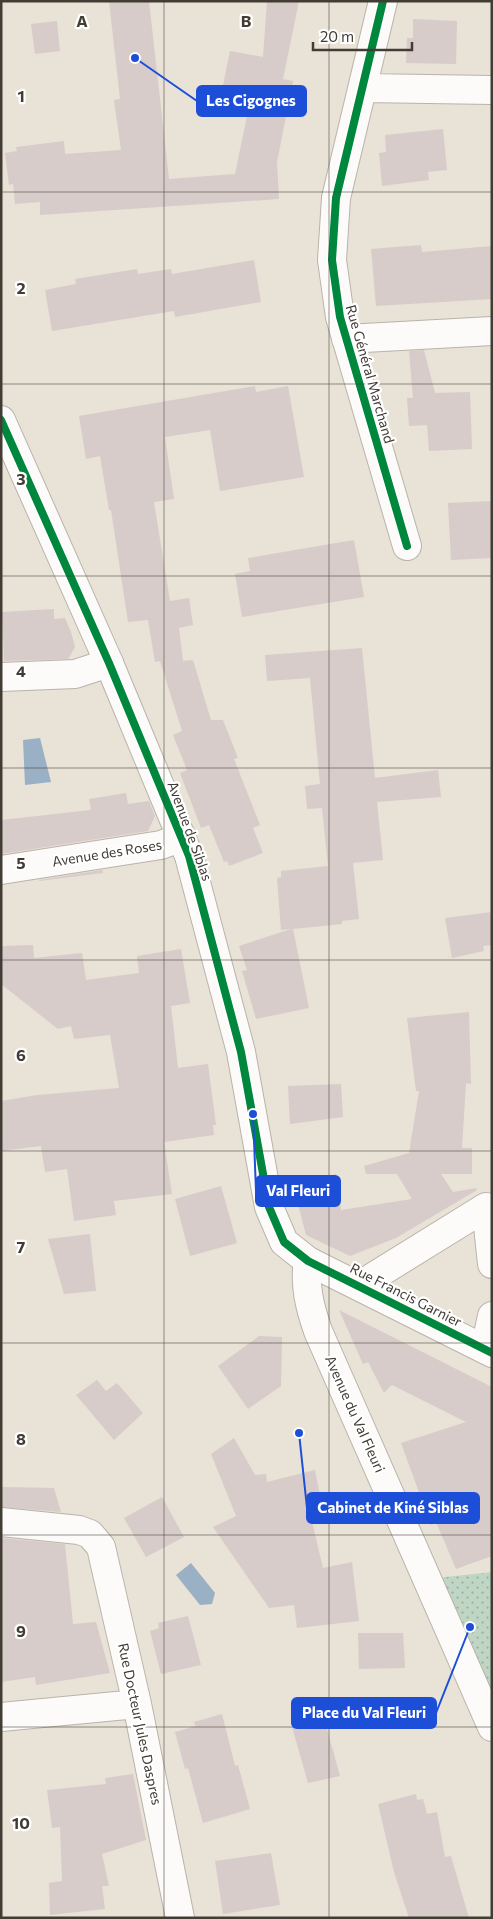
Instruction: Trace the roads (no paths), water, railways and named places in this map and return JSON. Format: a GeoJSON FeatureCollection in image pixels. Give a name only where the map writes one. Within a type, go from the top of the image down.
{"type":"FeatureCollection","features":[{"type":"Feature","properties":{"kind":"street","name":"Rue Général Marchand"},"geometry":{"type":"LineString","coordinates":[[383,1],[364,88],[340,179],[333,218],[332,260],[334,280],[346,339],[406,546]]}},
{"type":"Feature","properties":{"kind":"street"},"geometry":{"type":"LineString","coordinates":[[364,88],[492,90]]}},
{"type":"Feature","properties":{"kind":"street"},"geometry":{"type":"LineString","coordinates":[[346,339],[492,331]]}},
{"type":"Feature","properties":{"kind":"street","name":"Avenue de Siblas"},"geometry":{"type":"LineString","coordinates":[[1,420],[109,663],[182,837],[195,875],[241,1052],[269,1207],[284,1242],[308,1261]]}},
{"type":"Feature","properties":{"kind":"street"},"geometry":{"type":"LineString","coordinates":[[1,677],[75,674],[109,663]]}},
{"type":"Feature","properties":{"kind":"street","name":"Avenue des Roses"},"geometry":{"type":"LineString","coordinates":[[1,870],[161,845],[182,837]]}},
{"type":"Feature","properties":{"kind":"street"},"geometry":{"type":"LineString","coordinates":[[360,1285],[489,1202],[492,1264]]}},
{"type":"Feature","properties":{"kind":"street","name":"Rue Francis Garnier"},"geometry":{"type":"LineString","coordinates":[[308,1261],[360,1285],[488,1351]]}},
{"type":"Feature","properties":{"kind":"street","name":"Avenue du Val Fleuri"},"geometry":{"type":"LineString","coordinates":[[308,1261],[307,1290],[318,1332],[492,1727]]}},
{"type":"Feature","properties":{"kind":"street"},"geometry":{"type":"LineString","coordinates":[[488,1351],[492,1316]]}},
{"type":"Feature","properties":{"kind":"street","name":"Rue Docteur Jules Daspres"},"geometry":{"type":"LineString","coordinates":[[1,1522],[69,1528],[90,1534],[98,1542],[103,1554],[137,1704],[180,1918]]}},
{"type":"Feature","properties":{"kind":"street"},"geometry":{"type":"LineString","coordinates":[[1,1717],[137,1704]]}},
{"type":"Feature","properties":{"kind":"water"},"geometry":{"type":"Polygon","coordinates":[[[40,738],[51,782],[25,785],[23,740],[40,738]]]}},
{"type":"Feature","properties":{"kind":"water"},"geometry":{"type":"Polygon","coordinates":[[[191,1563],[215,1593],[212,1604],[200,1605],[176,1575],[191,1563]]]}},
{"type":"Feature","properties":{"kind":"place","name":"Les Cigognes"},"geometry":{"type":"Point","coordinates":[135,58]}},
{"type":"Feature","properties":{"kind":"place","name":"Val Fleuri"},"geometry":{"type":"Point","coordinates":[253,1114]}},
{"type":"Feature","properties":{"kind":"place","name":"Cabinet de Kiné Siblas"},"geometry":{"type":"Point","coordinates":[299,1433]}},
{"type":"Feature","properties":{"kind":"place","name":"Place du Val Fleuri"},"geometry":{"type":"Point","coordinates":[470,1627]}}]}
